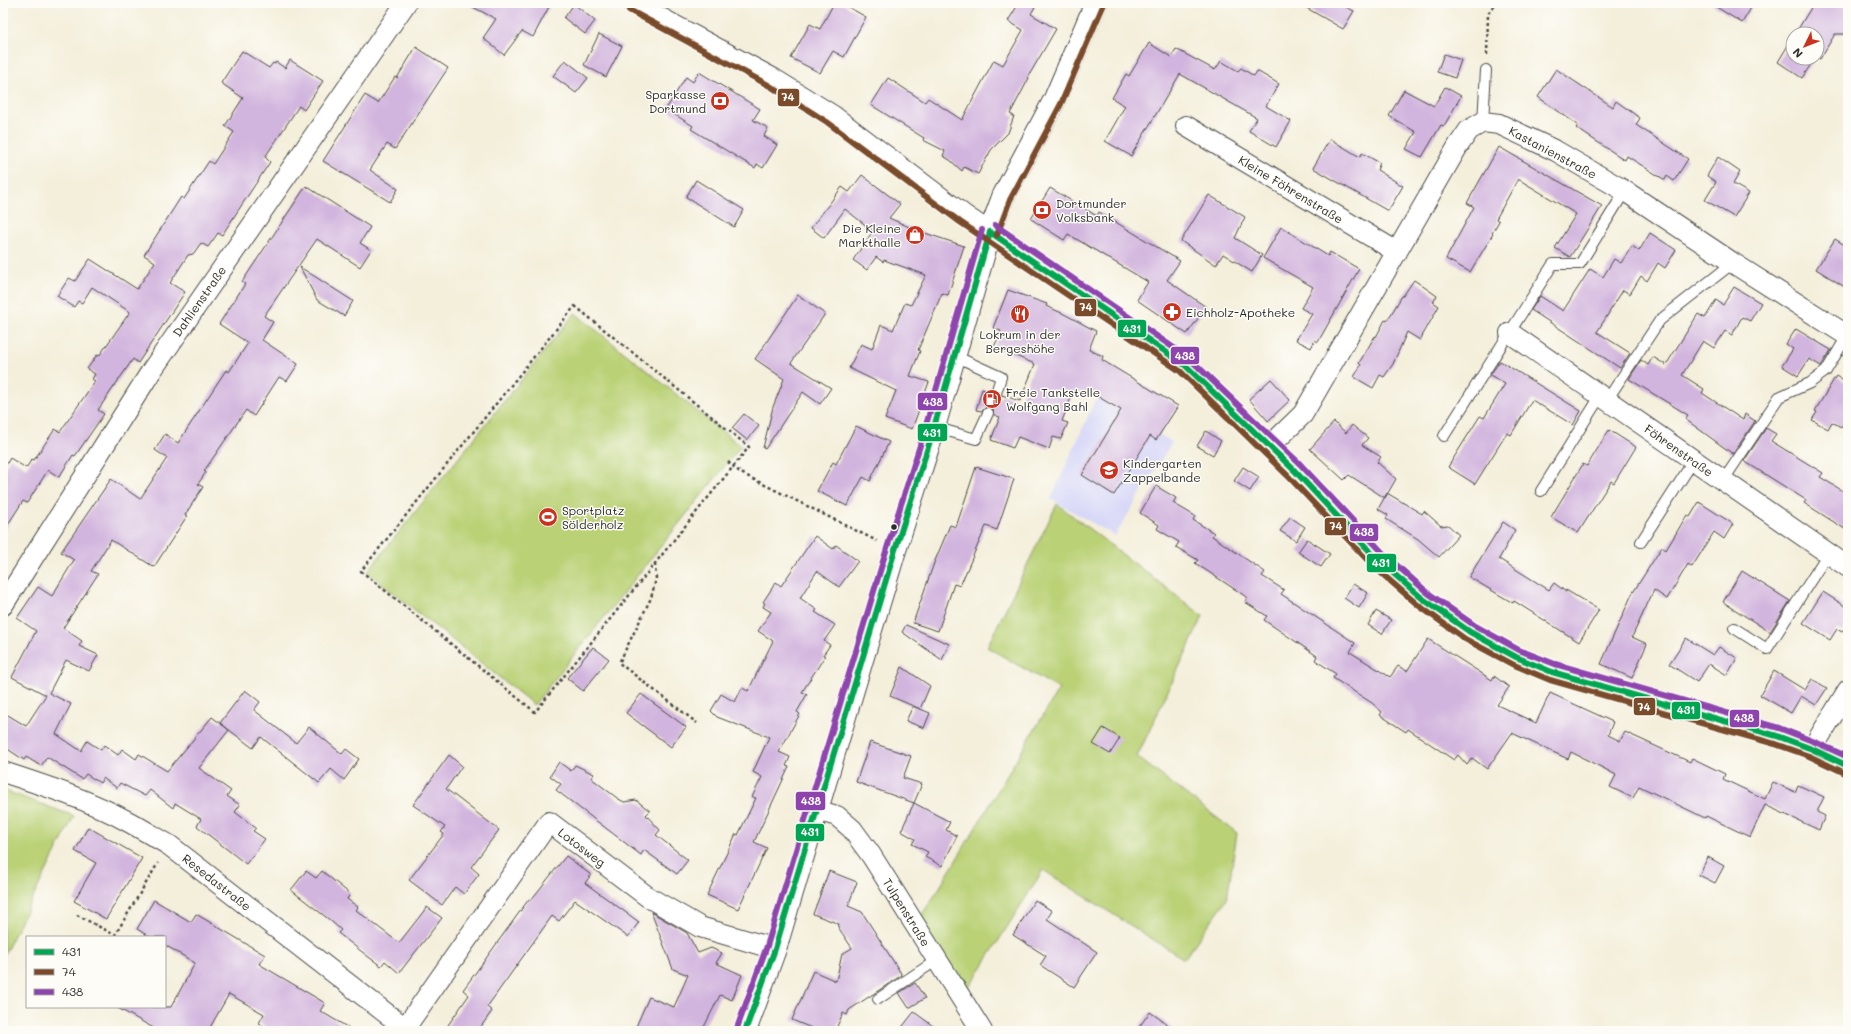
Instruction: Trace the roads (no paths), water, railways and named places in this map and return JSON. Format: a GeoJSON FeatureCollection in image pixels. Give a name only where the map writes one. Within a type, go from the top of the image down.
{"type":"FeatureCollection","features":[{"type":"Feature","properties":{"kind":"main road"},"geometry":{"type":"LineString","coordinates":[[745,1031],[775,949],[895,550],[934,427],[990,232],[1003,197],[1054,101],[1096,3]]}},
{"type":"Feature","properties":{"kind":"street","name":"Dahlienstraße"},"geometry":{"type":"LineString","coordinates":[[3,605],[152,370],[406,3]]}},
{"type":"Feature","properties":{"kind":"street"},"geometry":{"type":"LineString","coordinates":[[633,3],[762,72],[832,115],[990,232],[1185,365],[1270,446],[1378,560],[1423,599],[1470,632],[1516,657],[1552,672],[1777,736],[1812,749],[1848,766]]}},
{"type":"Feature","properties":{"kind":"street"},"geometry":{"type":"LineString","coordinates":[[1270,446],[1303,414],[1458,146],[1469,130],[1483,122]]}},
{"type":"Feature","properties":{"kind":"street","name":"Kastanienstraße"},"geometry":{"type":"LineString","coordinates":[[1483,122],[1499,124],[1556,151],[1625,192],[1733,264],[1848,336]]}},
{"type":"Feature","properties":{"kind":"street","name":"Kleine Föhrenstraße"},"geometry":{"type":"LineString","coordinates":[[1186,126],[1396,252]]}},
{"type":"Feature","properties":{"kind":"street","name":"Föhrenstraße"},"geometry":{"type":"LineString","coordinates":[[1510,333],[1694,460],[1827,555],[1848,567]]}},
{"type":"Feature","properties":{"kind":"street"},"geometry":{"type":"LineString","coordinates":[[1812,749],[1848,690]]}},
{"type":"Feature","properties":{"kind":"street","name":"Resedastraße"},"geometry":{"type":"LineString","coordinates":[[3,772],[55,789],[100,808],[169,845],[407,1030]]}},
{"type":"Feature","properties":{"kind":"street","name":"Tulpenstraße"},"geometry":{"type":"LineString","coordinates":[[816,810],[837,816],[852,829],[871,855],[982,1031]]}},
{"type":"Feature","properties":{"kind":"street","name":"Lotosweg"},"geometry":{"type":"LineString","coordinates":[[407,1030],[549,822],[648,897],[700,927],[775,949]]}},
{"type":"Feature","properties":{"kind":"lane"},"geometry":{"type":"LineString","coordinates":[[1483,122],[1486,70]]}},
{"type":"Feature","properties":{"kind":"lane"},"geometry":{"type":"LineString","coordinates":[[1444,436],[1553,264],[1580,264],[1625,192]]}},
{"type":"Feature","properties":{"kind":"lane"},"geometry":{"type":"LineString","coordinates":[[1541,491],[1604,398],[1660,320],[1733,264]]}},
{"type":"Feature","properties":{"kind":"lane"},"geometry":{"type":"LineString","coordinates":[[1723,481],[1779,397],[1810,383],[1826,371],[1848,336]]}},
{"type":"Feature","properties":{"kind":"lane"},"geometry":{"type":"LineString","coordinates":[[955,356],[1001,377],[996,393]]}},
{"type":"Feature","properties":{"kind":"lane"},"geometry":{"type":"LineString","coordinates":[[934,427],[976,439],[988,413]]}},
{"type":"Feature","properties":{"kind":"lane"},"geometry":{"type":"LineString","coordinates":[[1641,542],[1694,460]]}},
{"type":"Feature","properties":{"kind":"lane"},"geometry":{"type":"LineString","coordinates":[[1734,628],[1767,649],[1827,555]]}},
{"type":"Feature","properties":{"kind":"lane"},"geometry":{"type":"LineString","coordinates":[[878,999],[937,960]]}},
{"type":"Feature","properties":{"kind":"place","name":"Sparkasse Dortmund"},"geometry":{"type":"Point","coordinates":[720,101]}},
{"type":"Feature","properties":{"kind":"place","name":"Dortmunder Volksbank"},"geometry":{"type":"Point","coordinates":[1042,210]}},
{"type":"Feature","properties":{"kind":"place","name":"Die Kleine Markthalle"},"geometry":{"type":"Point","coordinates":[915,235]}},
{"type":"Feature","properties":{"kind":"place","name":"Eichholz-Apotheke"},"geometry":{"type":"Point","coordinates":[1172,312]}},
{"type":"Feature","properties":{"kind":"place","name":"Lokrum in der Bergeshöhe"},"geometry":{"type":"Point","coordinates":[1020,314]}},
{"type":"Feature","properties":{"kind":"place","name":"Freie Tankstelle Wolfgang Bahl"},"geometry":{"type":"Point","coordinates":[992,399]}},
{"type":"Feature","properties":{"kind":"place","name":"Kindergarten Zappelbande"},"geometry":{"type":"Point","coordinates":[1109,470]}},
{"type":"Feature","properties":{"kind":"place","name":"Sportplatz Sölderholz"},"geometry":{"type":"Point","coordinates":[548,517]}}]}
